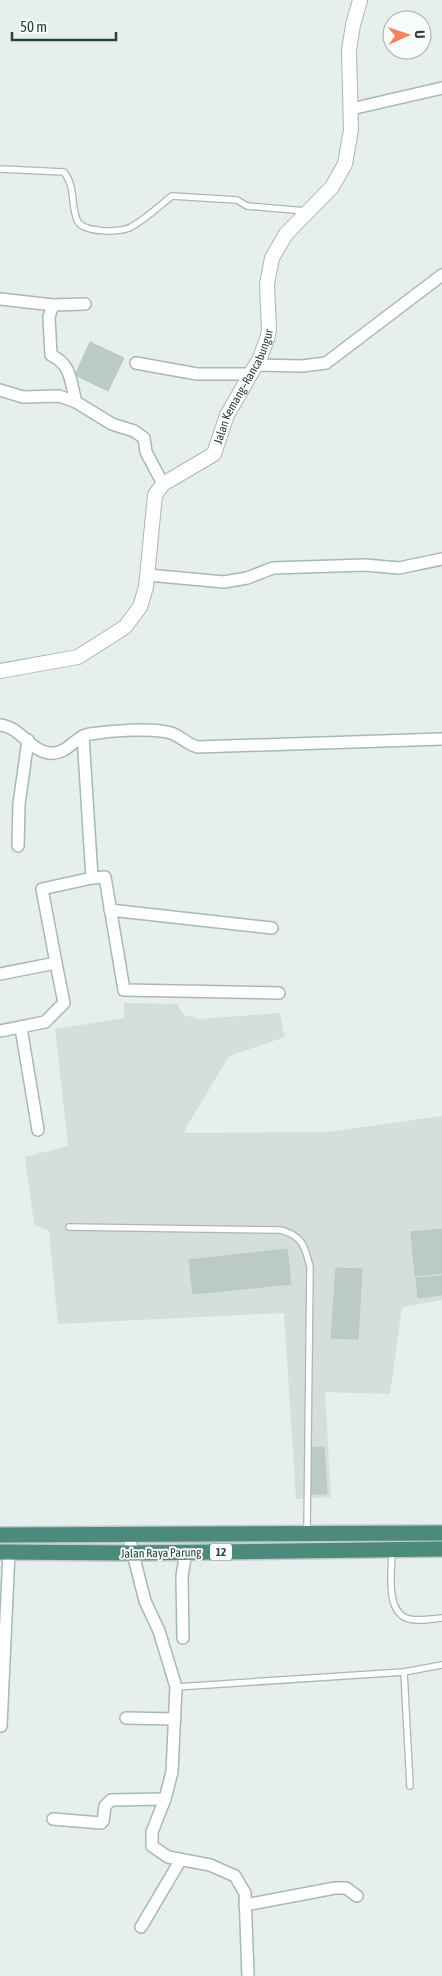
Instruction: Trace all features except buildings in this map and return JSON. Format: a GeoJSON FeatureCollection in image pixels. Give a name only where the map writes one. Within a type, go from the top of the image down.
{"type":"FeatureCollection","features":[{"type":"Feature","properties":{"kind":"highway","name":"Jalan Raya Parung"},"geometry":{"type":"LineString","coordinates":[[0,1535],[442,1533]]}},
{"type":"Feature","properties":{"kind":"highway","name":"Jalan Raya Parung"},"geometry":{"type":"LineString","coordinates":[[4,1552],[134,1553],[442,1549]]}},
{"type":"Feature","properties":{"kind":"street","name":"Jalan Kemang–Rancabungur"},"geometry":{"type":"LineString","coordinates":[[163,484],[214,454],[227,415],[253,370],[268,335],[267,284],[272,258],[286,234],[332,187],[345,164],[351,137],[349,50],[352,25],[360,0]]}},
{"type":"Feature","properties":{"kind":"street"},"geometry":{"type":"LineString","coordinates":[[351,108],[442,88]]}},
{"type":"Feature","properties":{"kind":"street"},"geometry":{"type":"LineString","coordinates":[[136,363],[197,374],[326,363],[442,275]]}},
{"type":"Feature","properties":{"kind":"street"},"geometry":{"type":"LineString","coordinates":[[0,299],[53,305],[85,304]]}},
{"type":"Feature","properties":{"kind":"street"},"geometry":{"type":"LineString","coordinates":[[53,305],[49,317],[51,355],[63,361],[67,366],[76,402]]}},
{"type":"Feature","properties":{"kind":"street"},"geometry":{"type":"LineString","coordinates":[[0,390],[23,397],[60,396],[76,402],[112,424],[134,431],[144,438],[146,452],[163,484],[157,491],[154,500],[148,575],[140,607],[131,619],[118,633],[89,652],[68,661],[0,671]]}},
{"type":"Feature","properties":{"kind":"street"},"geometry":{"type":"LineString","coordinates":[[148,575],[224,582],[247,578],[273,568],[365,565],[399,568],[442,559]]}},
{"type":"Feature","properties":{"kind":"street"},"geometry":{"type":"LineString","coordinates":[[0,725],[15,729],[43,752],[56,753],[66,750],[83,736],[129,732],[169,732],[191,745],[205,747],[442,739]]}},
{"type":"Feature","properties":{"kind":"street"},"geometry":{"type":"LineString","coordinates":[[83,736],[92,878]]}},
{"type":"Feature","properties":{"kind":"street"},"geometry":{"type":"LineString","coordinates":[[18,846],[19,804],[28,740]]}},
{"type":"Feature","properties":{"kind":"street"},"geometry":{"type":"LineString","coordinates":[[0,1031],[45,1022],[64,1003],[42,889],[92,878],[105,877],[124,990],[279,993]]}},
{"type":"Feature","properties":{"kind":"street"},"geometry":{"type":"LineString","coordinates":[[110,910],[272,928]]}},
{"type":"Feature","properties":{"kind":"street"},"geometry":{"type":"LineString","coordinates":[[0,974],[56,963]]}},
{"type":"Feature","properties":{"kind":"street"},"geometry":{"type":"LineString","coordinates":[[21,1028],[38,1130]]}},
{"type":"Feature","properties":{"kind":"street"},"geometry":{"type":"LineString","coordinates":[[128,1534],[145,1601],[159,1632],[176,1687],[172,1772],[165,1799],[152,1832],[152,1846],[168,1857],[221,1868],[235,1876],[244,1893],[248,1976]]}},
{"type":"Feature","properties":{"kind":"street"},"geometry":{"type":"LineString","coordinates":[[1,1726],[4,1552]]}},
{"type":"Feature","properties":{"kind":"street"},"geometry":{"type":"LineString","coordinates":[[183,1638],[182,1576],[186,1552]]}},
{"type":"Feature","properties":{"kind":"street"},"geometry":{"type":"LineString","coordinates":[[126,1718],[175,1719]]}},
{"type":"Feature","properties":{"kind":"street"},"geometry":{"type":"LineString","coordinates":[[53,1819],[101,1823],[104,1821],[105,1806],[111,1800],[165,1799]]}},
{"type":"Feature","properties":{"kind":"street"},"geometry":{"type":"LineString","coordinates":[[142,1927],[180,1861]]}},
{"type":"Feature","properties":{"kind":"street"},"geometry":{"type":"LineString","coordinates":[[245,1906],[335,1888],[346,1888],[357,1896]]}},
{"type":"Feature","properties":{"kind":"lane"},"geometry":{"type":"LineString","coordinates":[[0,169],[64,172],[72,182],[72,206],[78,223],[88,229],[130,228],[172,196],[236,200],[247,206],[308,212]]}},
{"type":"Feature","properties":{"kind":"lane"},"geometry":{"type":"LineString","coordinates":[[69,1226],[280,1230],[293,1233],[301,1241],[310,1267],[307,1533]]}},
{"type":"Feature","properties":{"kind":"lane"},"geometry":{"type":"LineString","coordinates":[[392,1551],[393,1596],[395,1606],[399,1612],[405,1617],[412,1619],[442,1618]]}},
{"type":"Feature","properties":{"kind":"lane"},"geometry":{"type":"LineString","coordinates":[[176,1687],[404,1672],[442,1665]]}},
{"type":"Feature","properties":{"kind":"lane"},"geometry":{"type":"LineString","coordinates":[[404,1672],[407,1696],[410,1786]]}},
{"type":"Feature","properties":{"kind":"shaded area"},"geometry":{"type":"Polygon","coordinates":[[[124,1003],[177,1004],[184,1015],[199,1019],[280,1013],[285,1037],[229,1056],[183,1133],[328,1132],[442,1116],[442,1300],[402,1307],[390,1394],[325,1392],[331,1497],[296,1499],[284,1313],[58,1324],[49,1231],[34,1224],[25,1157],[68,1146],[55,1029],[124,1018],[124,1003]]]}}]}
